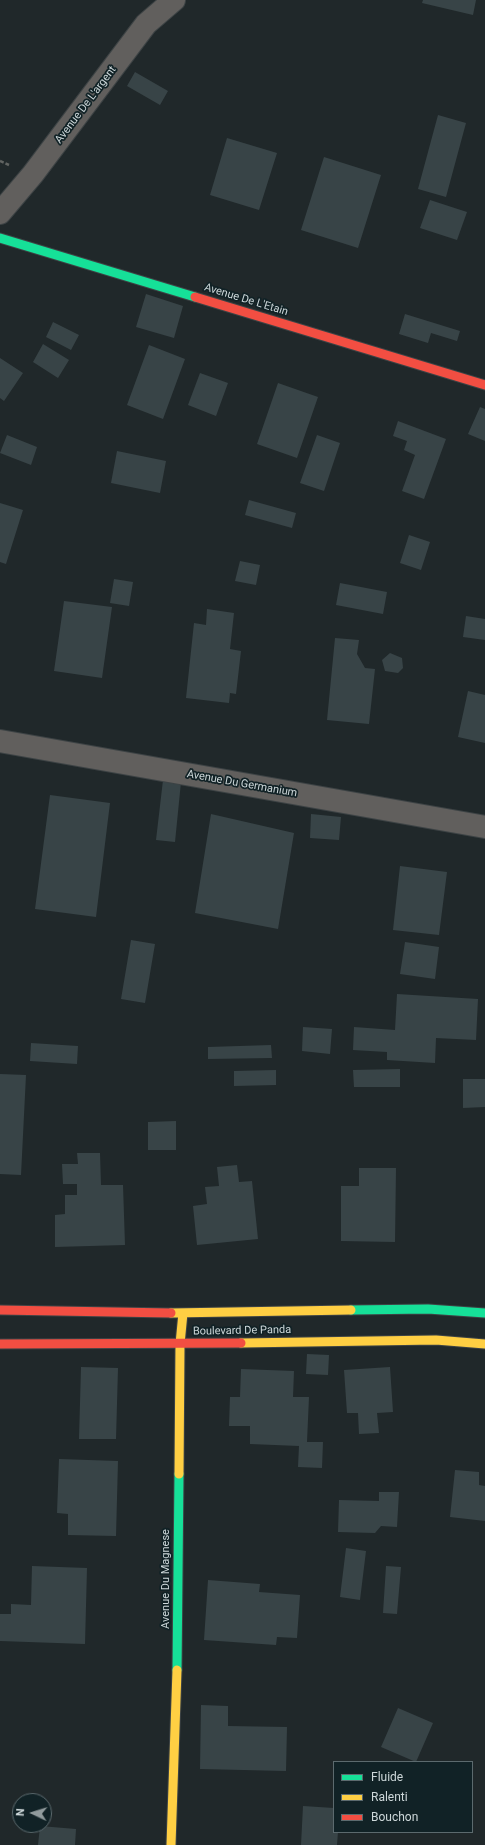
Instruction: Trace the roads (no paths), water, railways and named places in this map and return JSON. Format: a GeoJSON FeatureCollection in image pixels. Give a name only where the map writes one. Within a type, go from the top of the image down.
{"type":"FeatureCollection","features":[{"type":"Feature","properties":{"kind":"street","name":"Avenue De L'argent"},"geometry":{"type":"LineString","coordinates":[[0,213],[42,161],[146,24],[174,0]]}},
{"type":"Feature","properties":{"kind":"street","name":"Avenue De L'Etain"},"geometry":{"type":"LineString","coordinates":[[0,238],[485,385]]}},
{"type":"Feature","properties":{"kind":"street","name":"Avenue Du Germanium"},"geometry":{"type":"LineString","coordinates":[[0,741],[485,827]]}},
{"type":"Feature","properties":{"kind":"street","name":"Boulevard De Panda"},"geometry":{"type":"LineString","coordinates":[[0,1310],[183,1313],[428,1309],[485,1313]]}},
{"type":"Feature","properties":{"kind":"street","name":"Avenue Du Magnese"},"geometry":{"type":"LineString","coordinates":[[171,1845],[177,1656],[180,1344],[183,1313]]}},
{"type":"Feature","properties":{"kind":"street","name":"Boulevard De Panda"},"geometry":{"type":"LineString","coordinates":[[0,1344],[180,1344],[436,1340],[485,1344]]}}]}
